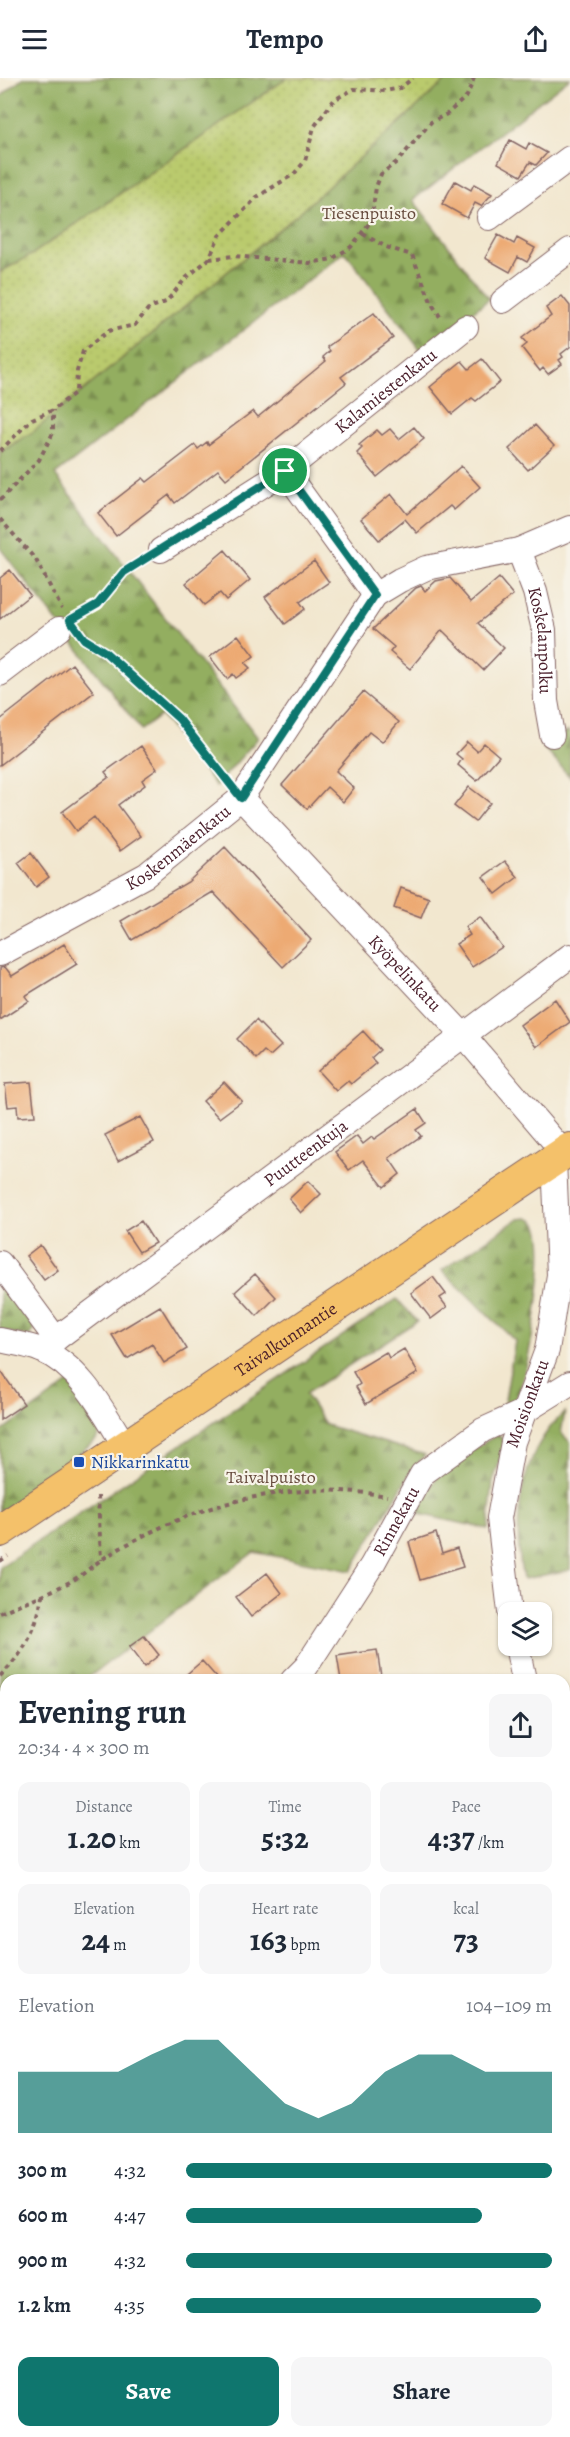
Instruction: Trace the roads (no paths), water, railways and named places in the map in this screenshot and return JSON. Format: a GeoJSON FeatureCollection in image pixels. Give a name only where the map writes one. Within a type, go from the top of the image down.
{"type":"FeatureCollection","features":[{"type":"Feature","properties":{"kind":"main road","name":"Taivalkunnantie"},"geometry":{"type":"LineString","coordinates":[[0,1531],[125,1446],[229,1380],[563,1154]]}},
{"type":"Feature","properties":{"kind":"street"},"geometry":{"type":"LineString","coordinates":[[489,218],[570,158]]}},
{"type":"Feature","properties":{"kind":"street"},"geometry":{"type":"LineString","coordinates":[[503,302],[570,250]]}},
{"type":"Feature","properties":{"kind":"street","name":"Kalamiestenkatu"},"geometry":{"type":"LineString","coordinates":[[161,550],[285,471],[460,332]]}},
{"type":"Feature","properties":{"kind":"street"},"geometry":{"type":"LineString","coordinates":[[285,471],[375,595]]}},
{"type":"Feature","properties":{"kind":"street","name":"Koskenmäenkatu"},"geometry":{"type":"LineString","coordinates":[[0,954],[148,874],[241,798],[375,595],[426,568],[519,550],[570,528]]}},
{"type":"Feature","properties":{"kind":"street","name":"Koskelanpolku"},"geometry":{"type":"LineString","coordinates":[[519,550],[535,592],[544,630],[546,701],[552,735]]}},
{"type":"Feature","properties":{"kind":"street"},"geometry":{"type":"LineString","coordinates":[[0,674],[64,624]]}},
{"type":"Feature","properties":{"kind":"street","name":"Kyöpelinkatu"},"geometry":{"type":"LineString","coordinates":[[241,798],[464,1036],[563,1154]]}},
{"type":"Feature","properties":{"kind":"street","name":"Puutteenkuja"},"geometry":{"type":"LineString","coordinates":[[48,1344],[570,956]]}},
{"type":"Feature","properties":{"kind":"street","name":"Moisionkatu"},"geometry":{"type":"LineString","coordinates":[[509,1602],[499,1518],[513,1442],[548,1350],[559,1275],[563,1154]]}},
{"type":"Feature","properties":{"kind":"street"},"geometry":{"type":"LineString","coordinates":[[0,1263],[48,1344],[70,1368],[125,1446]]}},
{"type":"Feature","properties":{"kind":"street"},"geometry":{"type":"LineString","coordinates":[[0,1340],[48,1344]]}},
{"type":"Feature","properties":{"kind":"street","name":"Rinnekatu"},"geometry":{"type":"LineString","coordinates":[[299,1674],[306,1667],[372,1565],[405,1500],[422,1474],[483,1430],[525,1411],[570,1383]]}},
{"type":"Feature","properties":{"kind":"street"},"geometry":{"type":"LineString","coordinates":[[519,1656],[523,1674]]}},
{"type":"Feature","properties":{"kind":"place","name":"Nikkarinkatu"},"geometry":{"type":"Point","coordinates":[79,1462]}},
{"type":"Feature","properties":{"kind":"park label","name":"Tiesenpuisto"},"geometry":{"type":"Point","coordinates":[369,213]}},
{"type":"Feature","properties":{"kind":"park label","name":"Taivalpuisto"},"geometry":{"type":"Point","coordinates":[271,1477]}}]}
